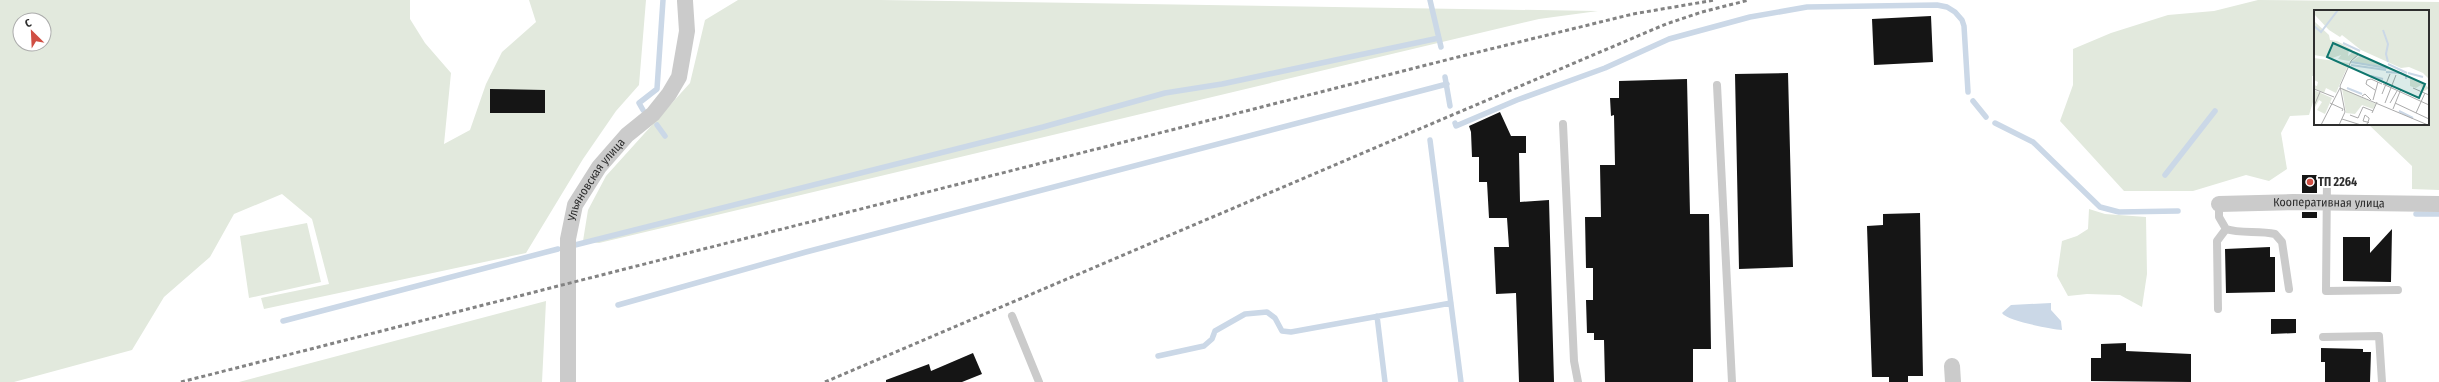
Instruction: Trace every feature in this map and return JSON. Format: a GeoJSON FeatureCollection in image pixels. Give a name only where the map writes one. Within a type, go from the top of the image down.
{"type":"FeatureCollection","features":[{"type":"Feature","properties":{"kind":"street","name":"Ульяновская улица"},"geometry":{"type":"LineString","coordinates":[[568,382],[568,239],[575,205],[599,167],[627,135],[653,114],[669,94],[679,77],[687,31],[685,1]]}},
{"type":"Feature","properties":{"kind":"street","name":"Кооперативная улица"},"geometry":{"type":"LineString","coordinates":[[2219,204],[2439,204]]}},
{"type":"Feature","properties":{"kind":"lane"},"geometry":{"type":"LineString","coordinates":[[1717,85],[1732,382]]}},
{"type":"Feature","properties":{"kind":"lane"},"geometry":{"type":"LineString","coordinates":[[1563,124],[1574,361],[1578,382]]}},
{"type":"Feature","properties":{"kind":"lane"},"geometry":{"type":"LineString","coordinates":[[2326,179],[2326,291],[2398,290]]}},
{"type":"Feature","properties":{"kind":"lane"},"geometry":{"type":"LineString","coordinates":[[2219,204],[2219,217],[2226,229],[2233,232],[2262,231],[2275,234],[2282,242],[2290,288]]}},
{"type":"Feature","properties":{"kind":"lane"},"geometry":{"type":"LineString","coordinates":[[2218,309],[2217,241],[2226,229]]}},
{"type":"Feature","properties":{"kind":"lane"},"geometry":{"type":"LineString","coordinates":[[1012,316],[1039,382]]}},
{"type":"Feature","properties":{"kind":"lane"},"geometry":{"type":"LineString","coordinates":[[2323,337],[2379,336],[2382,382]]}},
{"type":"Feature","properties":{"kind":"shaded area"},"geometry":{"type":"Polygon","coordinates":[[[0,0],[410,0],[410,19],[425,43],[451,73],[444,144],[470,130],[486,84],[502,52],[536,22],[529,0],[646,0],[639,85],[616,111],[583,159],[526,253],[264,309],[261,298],[329,284],[312,219],[282,194],[234,214],[210,257],[164,297],[132,350],[14,382],[0,382],[0,0]]]}},
{"type":"Feature","properties":{"kind":"shaded area"},"geometry":{"type":"Polygon","coordinates":[[[738,0],[880,0],[1598,11],[1539,19],[599,243],[583,241],[588,210],[606,176],[690,83],[705,20],[738,0]]]}},
{"type":"Feature","properties":{"kind":"shaded area"},"geometry":{"type":"Polygon","coordinates":[[[2258,0],[2439,2],[2439,190],[2412,189],[2412,166],[2369,125],[2429,125],[2429,10],[2314,10],[2314,76],[2312,76],[2313,102],[2309,115],[2290,116],[2281,133],[2287,169],[2269,181],[2246,175],[2193,191],[2124,191],[2060,121],[2073,85],[2073,49],[2111,33],[2168,15],[2214,11],[2258,0]]]}},
{"type":"Feature","properties":{"kind":"shaded area"},"geometry":{"type":"Polygon","coordinates":[[[2089,209],[2105,214],[2146,217],[2147,274],[2142,307],[2120,295],[2087,294],[2068,296],[2057,276],[2062,241],[2077,236],[2088,229],[2089,209]]]}},
{"type":"Feature","properties":{"kind":"shaded area"},"geometry":{"type":"Polygon","coordinates":[[[307,223],[321,282],[249,298],[240,236],[307,223]]]}},
{"type":"Feature","properties":{"kind":"shaded area"},"geometry":{"type":"Polygon","coordinates":[[[546,301],[542,382],[239,382],[546,301]]]}},
{"type":"Feature","properties":{"kind":"water"},"geometry":{"type":"Polygon","coordinates":[[[2051,303],[2051,310],[2061,321],[2062,330],[2020,322],[2002,313],[2011,305],[2051,303]]]}},
{"type":"Feature","properties":{"kind":"building"},"geometry":{"type":"Polygon","coordinates":[[[1931,16],[1933,62],[1874,65],[1872,19],[1931,16]]]}},
{"type":"Feature","properties":{"kind":"building"},"geometry":{"type":"Polygon","coordinates":[[[1788,73],[1793,267],[1739,269],[1735,74],[1788,73]]]}},
{"type":"Feature","properties":{"kind":"building"},"geometry":{"type":"Polygon","coordinates":[[[1687,79],[1690,214],[1709,214],[1711,349],[1693,349],[1693,382],[1605,382],[1604,340],[1594,340],[1594,333],[1587,333],[1586,300],[1593,300],[1593,268],[1586,268],[1585,217],[1601,217],[1600,165],[1615,165],[1614,115],[1611,116],[1610,98],[1619,98],[1619,81],[1687,79]]]}},
{"type":"Feature","properties":{"kind":"building"},"geometry":{"type":"Polygon","coordinates":[[[490,89],[545,90],[545,113],[490,113],[490,89]]]}},
{"type":"Feature","properties":{"kind":"building"},"geometry":{"type":"Polygon","coordinates":[[[1500,112],[1511,136],[1526,136],[1526,153],[1519,153],[1520,202],[1549,200],[1554,382],[1519,382],[1516,293],[1496,294],[1494,247],[1509,247],[1507,218],[1489,218],[1487,182],[1479,182],[1479,157],[1472,157],[1471,132],[1469,126],[1500,112]]]}},
{"type":"Feature","properties":{"kind":"building","name":"ТП 2264"},"geometry":{"type":"Polygon","coordinates":[[[2302,175],[2317,175],[2317,193],[2302,193],[2302,175]]]}},
{"type":"Feature","properties":{"kind":"building"},"geometry":{"type":"Polygon","coordinates":[[[2302,212],[2317,212],[2317,218],[2302,218],[2302,212]]]}},
{"type":"Feature","properties":{"kind":"building"},"geometry":{"type":"Polygon","coordinates":[[[1920,213],[1923,376],[1908,376],[1908,382],[1889,382],[1889,377],[1872,377],[1867,226],[1883,225],[1883,214],[1920,213]]]}},
{"type":"Feature","properties":{"kind":"building"},"geometry":{"type":"Polygon","coordinates":[[[2392,229],[2391,282],[2343,281],[2343,237],[2370,237],[2370,253],[2392,229]]]}},
{"type":"Feature","properties":{"kind":"building"},"geometry":{"type":"Polygon","coordinates":[[[2270,247],[2270,257],[2275,257],[2275,292],[2226,293],[2225,249],[2270,247]]]}},
{"type":"Feature","properties":{"kind":"building"},"geometry":{"type":"Polygon","coordinates":[[[2271,319],[2296,319],[2296,333],[2271,334],[2271,319]]]}},
{"type":"Feature","properties":{"kind":"building"},"geometry":{"type":"Polygon","coordinates":[[[2126,343],[2126,351],[2191,354],[2191,382],[2091,381],[2091,358],[2101,358],[2101,344],[2126,343]]]}},
{"type":"Feature","properties":{"kind":"building"},"geometry":{"type":"Polygon","coordinates":[[[2321,348],[2363,349],[2363,352],[2371,352],[2370,382],[2325,382],[2325,362],[2321,362],[2321,348]]]}},
{"type":"Feature","properties":{"kind":"building"},"geometry":{"type":"Polygon","coordinates":[[[973,353],[982,374],[962,382],[886,382],[886,380],[929,364],[931,371],[973,353]]]}},
{"type":"Feature","properties":{"kind":"waterway"},"geometry":{"type":"LineString","coordinates":[[643,110],[639,103],[657,89],[663,0]]}},
{"type":"Feature","properties":{"kind":"waterway"},"geometry":{"type":"LineString","coordinates":[[1430,0],[1441,47]]}},
{"type":"Feature","properties":{"kind":"waterway"},"geometry":{"type":"LineString","coordinates":[[1455,123],[1456,126],[1517,100],[1605,68],[1669,39],[1750,17],[1807,7],[1937,5],[1947,7],[1955,12],[1962,20],[1964,26],[1968,92]]}},
{"type":"Feature","properties":{"kind":"waterway"},"geometry":{"type":"LineString","coordinates":[[575,245],[1043,127],[1165,93],[1222,84],[1439,38]]}},
{"type":"Feature","properties":{"kind":"waterway"},"geometry":{"type":"LineString","coordinates":[[1445,77],[1450,106]]}},
{"type":"Feature","properties":{"kind":"waterway"},"geometry":{"type":"LineString","coordinates":[[618,305],[806,252],[1447,84]]}},
{"type":"Feature","properties":{"kind":"waterway"},"geometry":{"type":"LineString","coordinates":[[1973,101],[1986,117]]}},
{"type":"Feature","properties":{"kind":"waterway"},"geometry":{"type":"LineString","coordinates":[[2165,175],[2215,111]]}},
{"type":"Feature","properties":{"kind":"waterway"},"geometry":{"type":"LineString","coordinates":[[1995,123],[2033,142],[2100,207],[2119,212],[2178,211]]}},
{"type":"Feature","properties":{"kind":"waterway"},"geometry":{"type":"LineString","coordinates":[[657,125],[665,136]]}},
{"type":"Feature","properties":{"kind":"waterway"},"geometry":{"type":"LineString","coordinates":[[1430,140],[1461,382]]}},
{"type":"Feature","properties":{"kind":"waterway"},"geometry":{"type":"LineString","coordinates":[[2416,214],[2439,214]]}},
{"type":"Feature","properties":{"kind":"waterway"},"geometry":{"type":"LineString","coordinates":[[283,321],[558,249]]}},
{"type":"Feature","properties":{"kind":"waterway"},"geometry":{"type":"LineString","coordinates":[[1158,356],[1204,346],[1212,339],[1215,331],[1245,314],[1267,312],[1275,318],[1282,331],[1291,332],[1451,303]]}},
{"type":"Feature","properties":{"kind":"waterway"},"geometry":{"type":"LineString","coordinates":[[1377,316],[1385,382]]}},
{"type":"Feature","properties":{"kind":"railway"},"geometry":{"type":"LineString","coordinates":[[181,382],[1458,57],[1633,14],[1715,0]]}},
{"type":"Feature","properties":{"kind":"railway"},"geometry":{"type":"LineString","coordinates":[[825,382],[1666,24],[1702,12],[1749,0]]}},
{"type":"Feature","properties":{"kind":"place","name":"ТП 2264"},"geometry":{"type":"Point","coordinates":[2310,182]}}]}
